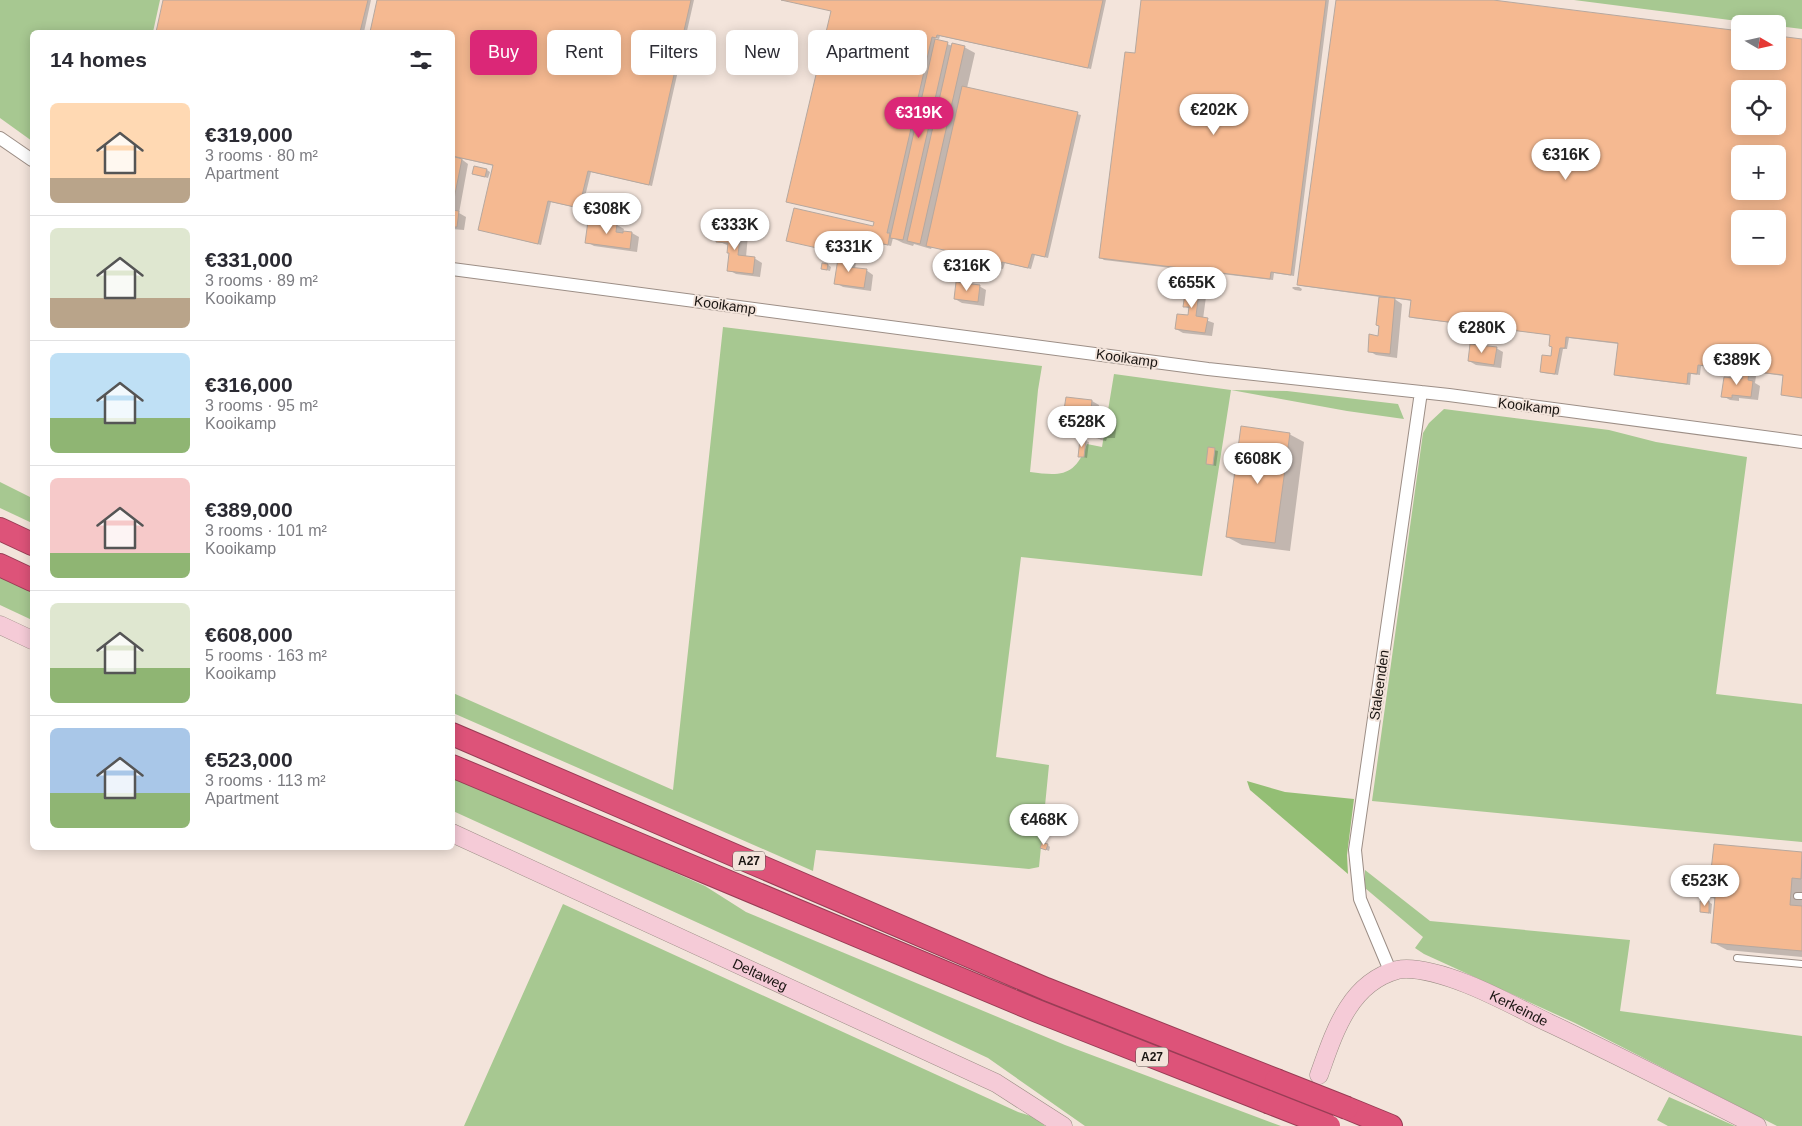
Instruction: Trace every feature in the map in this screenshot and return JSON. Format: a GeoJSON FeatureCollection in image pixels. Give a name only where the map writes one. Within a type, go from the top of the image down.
{"type":"FeatureCollection","features":[{"type":"Feature","properties":{"kind":"highway"},"geometry":{"type":"LineString","coordinates":[[0,529],[30,543]]}},
{"type":"Feature","properties":{"kind":"highway"},"geometry":{"type":"LineString","coordinates":[[0,565],[30,579]]}},
{"type":"Feature","properties":{"kind":"highway","name":"A27"},"geometry":{"type":"LineString","coordinates":[[455,735],[1046,989],[1391,1126]]}},
{"type":"Feature","properties":{"kind":"highway","name":"A27"},"geometry":{"type":"LineString","coordinates":[[455,767],[1037,1012],[1329,1126]]}},
{"type":"Feature","properties":{"kind":"street"},"geometry":{"type":"LineString","coordinates":[[0,138],[30,159]]}},
{"type":"Feature","properties":{"kind":"street","name":"Kooikamp"},"geometry":{"type":"LineString","coordinates":[[455,269],[1208,369],[1421,392],[1802,442]]}},
{"type":"Feature","properties":{"kind":"street","name":"Staleenden"},"geometry":{"type":"LineString","coordinates":[[1391,973],[1360,900],[1356,850],[1421,392]]}},
{"type":"Feature","properties":{"kind":"street"},"geometry":{"type":"LineString","coordinates":[[0,625],[30,639]]}},
{"type":"Feature","properties":{"kind":"street","name":"Deltaweg"},"geometry":{"type":"LineString","coordinates":[[455,834],[996,1083],[1062,1126]]}},
{"type":"Feature","properties":{"kind":"street","name":"Kerkeinde"},"geometry":{"type":"LineString","coordinates":[[1319,1075],[1338,1023],[1350,1004],[1374,980],[1398,970],[1427,971],[1467,984],[1618,1056],[1757,1126]]}},
{"type":"Feature","properties":{"kind":"lane"},"geometry":{"type":"LineString","coordinates":[[1737,958],[1802,964]]}},
{"type":"Feature","properties":{"kind":"green space"},"geometry":{"type":"Polygon","coordinates":[[[0,0],[160,0],[153,30],[30,30],[30,140],[0,118],[0,0]]]}},
{"type":"Feature","properties":{"kind":"green space"},"geometry":{"type":"Polygon","coordinates":[[[1574,0],[1802,0],[1802,29],[1786,27],[1786,15],[1731,15],[1731,20],[1574,0]]]}},
{"type":"Feature","properties":{"kind":"green space"},"geometry":{"type":"Polygon","coordinates":[[[723,327],[1042,366],[1030,472],[1058,474],[1066,472],[1077,463],[1087,444],[1102,447],[1114,374],[1231,390],[1202,576],[1021,557],[996,757],[1049,765],[1039,867],[1029,869],[816,850],[813,871],[455,714],[455,694],[673,790],[723,327]]]}},
{"type":"Feature","properties":{"kind":"green space"},"geometry":{"type":"Polygon","coordinates":[[[1231,390],[1287,391],[1398,404],[1404,419],[1347,411],[1231,390]]]}},
{"type":"Feature","properties":{"kind":"green space"},"geometry":{"type":"Polygon","coordinates":[[[1444,409],[1609,430],[1656,442],[1747,457],[1716,694],[1802,704],[1802,842],[1372,801],[1423,433],[1429,423],[1444,409]]]}},
{"type":"Feature","properties":{"kind":"green space"},"geometry":{"type":"Polygon","coordinates":[[[0,482],[30,497],[30,522],[0,508],[0,482]]]}},
{"type":"Feature","properties":{"kind":"green space"},"geometry":{"type":"Polygon","coordinates":[[[0,572],[30,585],[30,619],[0,605],[0,572]]]}},
{"type":"Feature","properties":{"kind":"green space"},"geometry":{"type":"Polygon","coordinates":[[[455,775],[705,886],[746,912],[1065,1045],[1281,1126],[1085,1126],[988,1058],[455,812],[455,775]]]}},
{"type":"Feature","properties":{"kind":"green space"},"geometry":{"type":"Polygon","coordinates":[[[1247,781],[1285,792],[1354,799],[1347,855],[1348,874],[1250,790],[1247,781]]]}},
{"type":"Feature","properties":{"kind":"green space"},"geometry":{"type":"Polygon","coordinates":[[[1365,870],[1430,921],[1630,940],[1620,1011],[1802,1036],[1802,1126],[1777,1126],[1575,1023],[1424,954],[1415,948],[1423,937],[1365,888],[1365,870]]]}},
{"type":"Feature","properties":{"kind":"green space"},"geometry":{"type":"Polygon","coordinates":[[[563,904],[1018,1112],[1034,1117],[1045,1126],[464,1126],[563,904]]]}},
{"type":"Feature","properties":{"kind":"green space"},"geometry":{"type":"Polygon","coordinates":[[[1669,1097],[1735,1126],[1668,1126],[1657,1120],[1669,1097]]]}},
{"type":"Feature","properties":{"kind":"building"},"geometry":{"type":"Polygon","coordinates":[[[163,0],[368,0],[360,30],[156,30],[163,0]]]}},
{"type":"Feature","properties":{"kind":"building"},"geometry":{"type":"Polygon","coordinates":[[[377,0],[691,0],[684,30],[631,30],[631,75],[674,75],[649,185],[588,171],[579,208],[548,201],[538,244],[478,230],[493,165],[455,157],[455,30],[370,30],[377,0]]]}},
{"type":"Feature","properties":{"kind":"building"},"geometry":{"type":"Polygon","coordinates":[[[781,0],[1103,0],[1088,68],[937,35],[936,38],[932,37],[927,59],[927,30],[827,30],[831,11],[781,0]]]}},
{"type":"Feature","properties":{"kind":"building"},"geometry":{"type":"Polygon","coordinates":[[[1141,0],[1326,0],[1291,275],[1271,272],[1270,279],[1099,258],[1125,52],[1135,53],[1141,0]]]}},
{"type":"Feature","properties":{"kind":"building"},"geometry":{"type":"Polygon","coordinates":[[[1336,0],[1493,0],[1731,30],[1731,70],[1786,70],[1786,37],[1802,39],[1802,398],[1781,395],[1783,375],[1698,365],[1697,374],[1688,373],[1687,384],[1614,375],[1618,343],[1566,337],[1565,348],[1560,348],[1555,374],[1540,372],[1542,355],[1551,356],[1552,347],[1549,346],[1550,335],[1409,317],[1411,300],[1297,285],[1336,0]]]}},
{"type":"Feature","properties":{"kind":"building"},"geometry":{"type":"Polygon","coordinates":[[[935,39],[948,42],[903,240],[890,238],[927,75],[935,39]]]}},
{"type":"Feature","properties":{"kind":"building"},"geometry":{"type":"Polygon","coordinates":[[[952,43],[965,46],[920,244],[907,241],[952,43]]]}},
{"type":"Feature","properties":{"kind":"building"},"geometry":{"type":"Polygon","coordinates":[[[816,75],[923,75],[887,233],[890,233],[888,245],[869,241],[866,259],[786,241],[794,208],[873,226],[874,222],[786,202],[816,75]]]}},
{"type":"Feature","properties":{"kind":"building"},"geometry":{"type":"Polygon","coordinates":[[[962,86],[1078,112],[1045,257],[1032,254],[1028,268],[1002,262],[1000,268],[986,265],[987,261],[984,259],[926,246],[962,86]]]}},
{"type":"Feature","properties":{"kind":"building"},"geometry":{"type":"Polygon","coordinates":[[[455,157],[462,159],[455,194],[455,157]]]}},
{"type":"Feature","properties":{"kind":"building"},"geometry":{"type":"Polygon","coordinates":[[[474,166],[487,169],[485,177],[472,174],[474,166]]]}},
{"type":"Feature","properties":{"kind":"building"},"geometry":{"type":"Polygon","coordinates":[[[455,210],[459,211],[457,227],[455,227],[455,210]]]}},
{"type":"Feature","properties":{"kind":"building"},"geometry":{"type":"Polygon","coordinates":[[[588,221],[617,224],[616,232],[632,232],[630,249],[585,243],[588,221]]]}},
{"type":"Feature","properties":{"kind":"building"},"geometry":{"type":"Polygon","coordinates":[[[718,227],[741,230],[738,255],[755,257],[753,274],[727,271],[728,243],[716,242],[718,227]]]}},
{"type":"Feature","properties":{"kind":"building"},"geometry":{"type":"Polygon","coordinates":[[[839,252],[850,255],[848,267],[867,269],[864,288],[834,284],[839,252]]]}},
{"type":"Feature","properties":{"kind":"building"},"geometry":{"type":"Polygon","coordinates":[[[822,263],[828,264],[827,270],[821,269],[822,263]]]}},
{"type":"Feature","properties":{"kind":"building"},"geometry":{"type":"Polygon","coordinates":[[[1193,275],[1201,276],[1196,316],[1208,318],[1205,333],[1175,329],[1177,314],[1188,315],[1189,307],[1183,307],[1187,279],[1193,279],[1193,275]]]}},
{"type":"Feature","properties":{"kind":"building"},"geometry":{"type":"Polygon","coordinates":[[[956,282],[980,285],[978,302],[954,299],[956,282]]]}},
{"type":"Feature","properties":{"kind":"building"},"geometry":{"type":"Polygon","coordinates":[[[1379,297],[1395,298],[1390,354],[1368,352],[1369,334],[1378,336],[1379,326],[1376,325],[1379,297]]]}},
{"type":"Feature","properties":{"kind":"building"},"geometry":{"type":"Polygon","coordinates":[[[1470,344],[1497,347],[1494,365],[1468,361],[1470,344]]]}},
{"type":"Feature","properties":{"kind":"building"},"geometry":{"type":"Polygon","coordinates":[[[1743,370],[1749,371],[1748,380],[1753,381],[1751,397],[1732,395],[1732,398],[1721,397],[1724,377],[1742,379],[1743,370]]]}},
{"type":"Feature","properties":{"kind":"building"},"geometry":{"type":"Polygon","coordinates":[[[1066,397],[1092,400],[1090,420],[1063,416],[1066,397]]]}},
{"type":"Feature","properties":{"kind":"building"},"geometry":{"type":"Polygon","coordinates":[[[1095,414],[1111,416],[1108,435],[1100,434],[1099,438],[1092,437],[1095,414]]]}},
{"type":"Feature","properties":{"kind":"building"},"geometry":{"type":"Polygon","coordinates":[[[1241,426],[1290,433],[1275,543],[1226,537],[1241,426]]]}},
{"type":"Feature","properties":{"kind":"building"},"geometry":{"type":"Polygon","coordinates":[[[1080,439],[1086,440],[1084,457],[1078,457],[1080,439]]]}},
{"type":"Feature","properties":{"kind":"building"},"geometry":{"type":"Polygon","coordinates":[[[1208,447],[1215,448],[1213,465],[1206,464],[1208,447]]]}},
{"type":"Feature","properties":{"kind":"building"},"geometry":{"type":"Polygon","coordinates":[[[1043,840],[1043,843],[1048,844],[1046,850],[1040,848],[1043,840]]]}},
{"type":"Feature","properties":{"kind":"building"},"geometry":{"type":"Polygon","coordinates":[[[1714,844],[1802,852],[1801,879],[1792,878],[1790,905],[1802,906],[1802,951],[1711,943],[1715,897],[1708,897],[1714,844]]]}},
{"type":"Feature","properties":{"kind":"building"},"geometry":{"type":"Polygon","coordinates":[[[1700,901],[1709,901],[1709,913],[1700,912],[1700,901]]]}}]}
